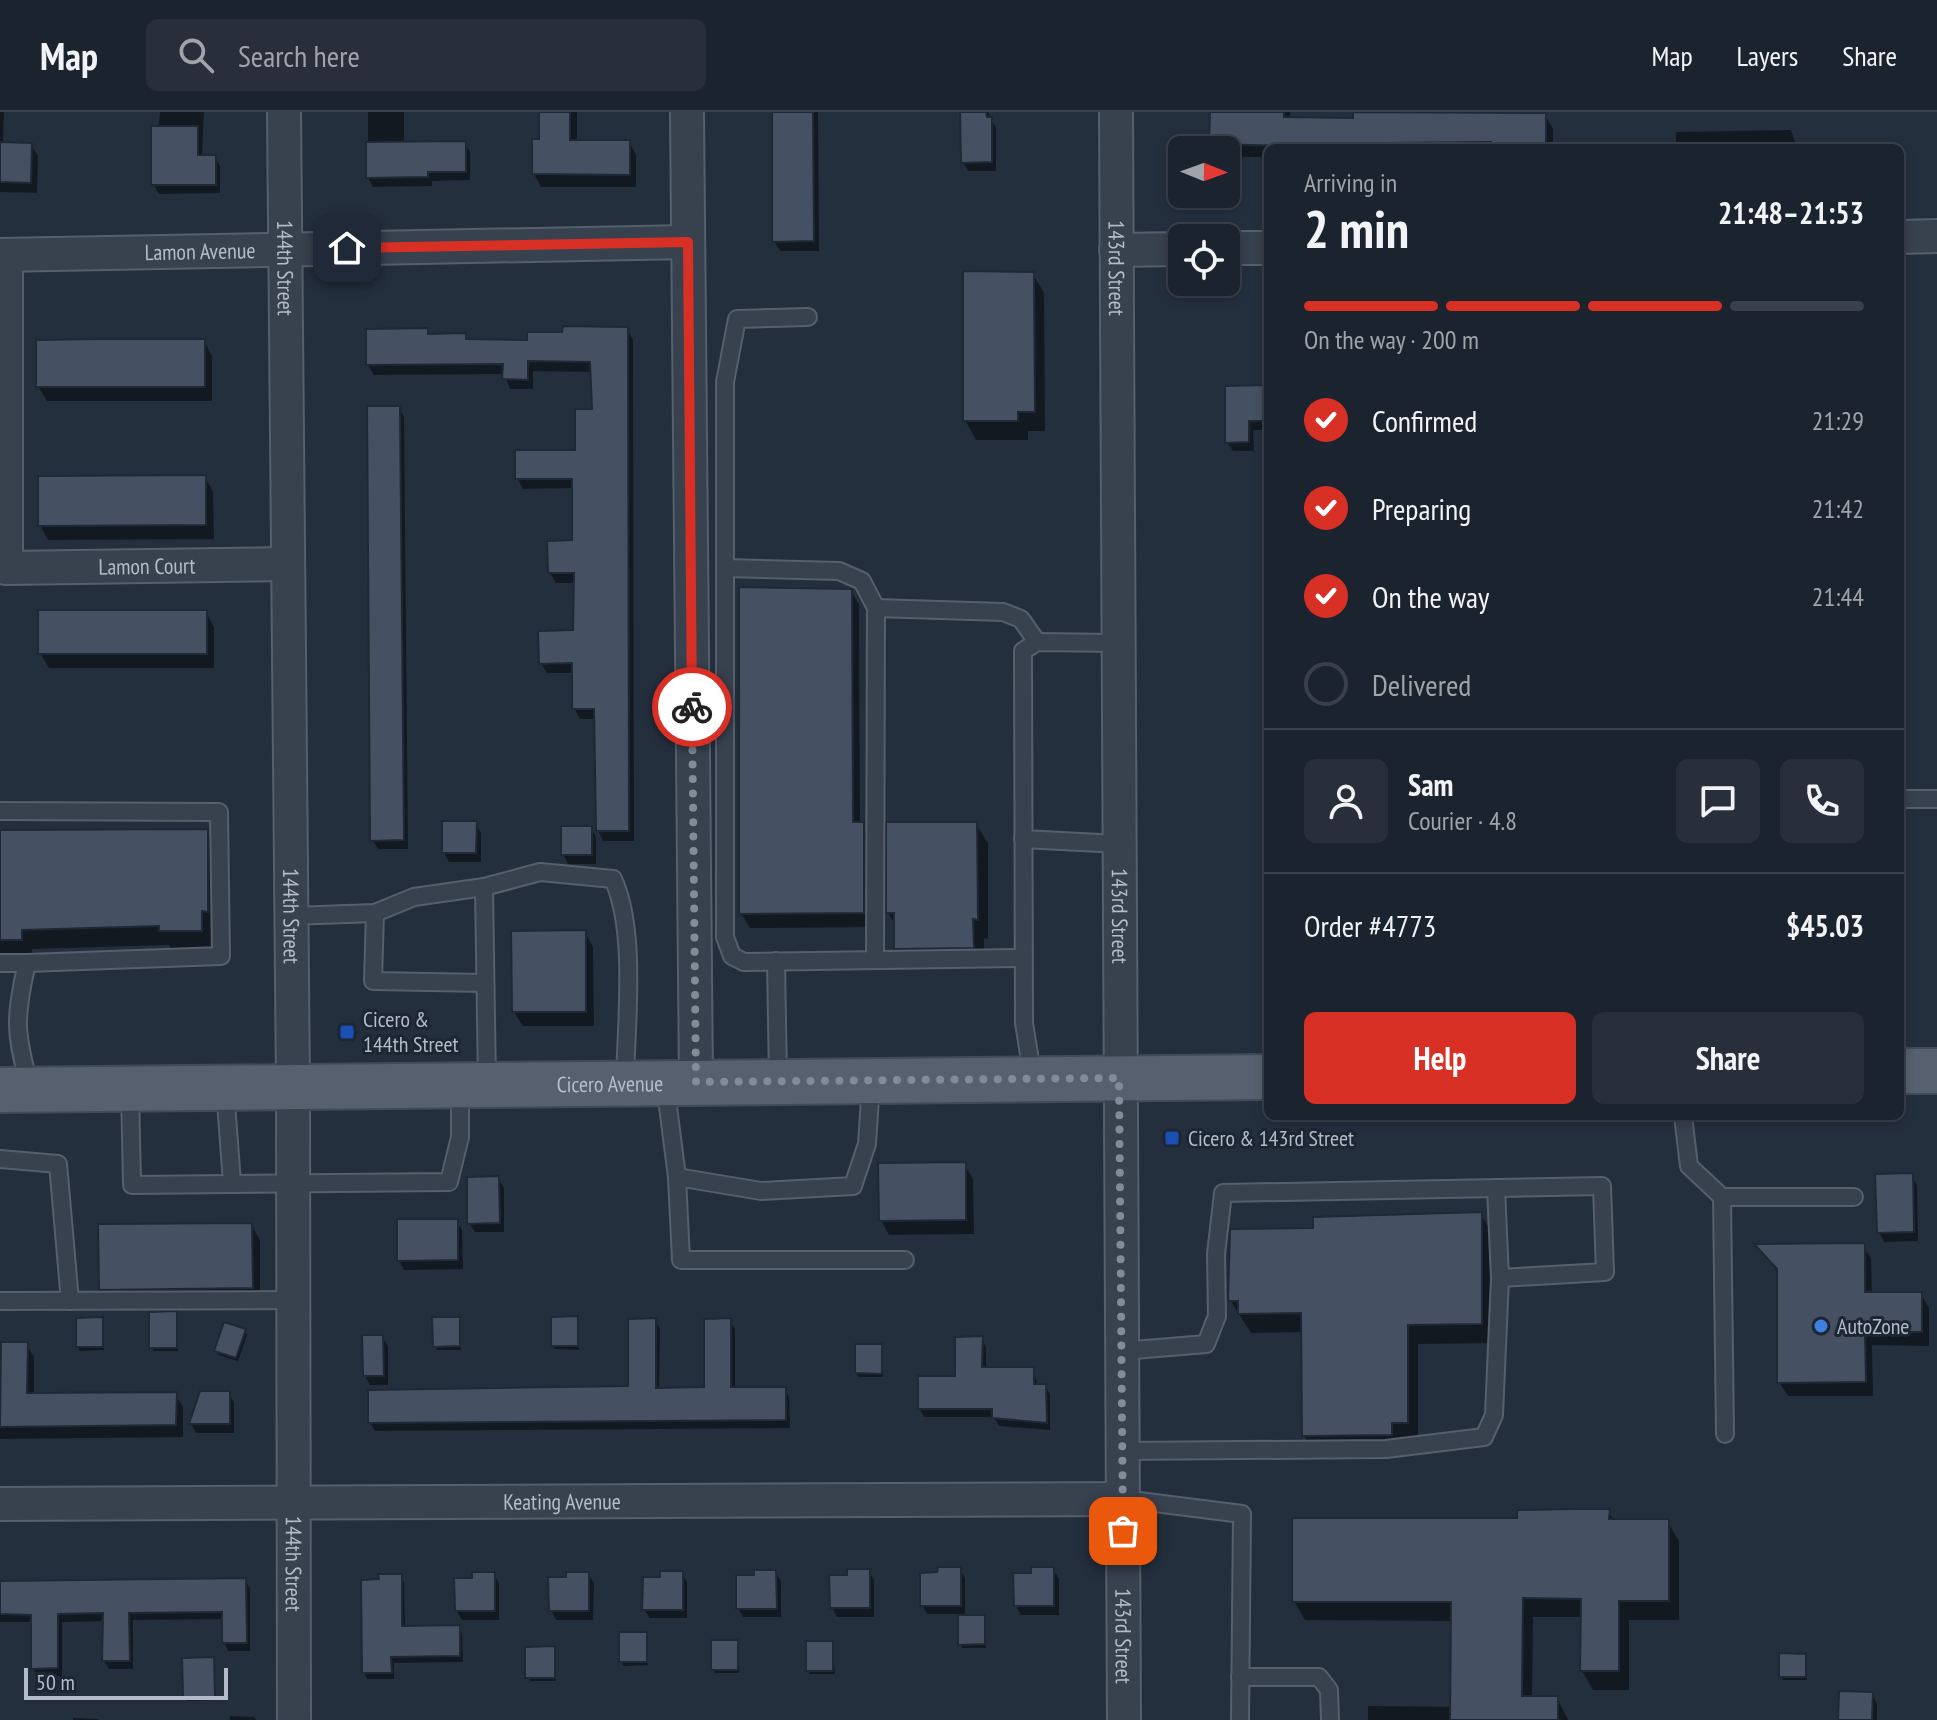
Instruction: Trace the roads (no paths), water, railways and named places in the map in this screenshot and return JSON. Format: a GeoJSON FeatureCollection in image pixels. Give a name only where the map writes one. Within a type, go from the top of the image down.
{"type":"FeatureCollection","features":[{"type":"Feature","properties":{"kind":"main road"},"geometry":{"type":"LineString","coordinates":[[1904,1071],[1937,1071]]}},
{"type":"Feature","properties":{"kind":"main road","name":"Cicero Avenue"},"geometry":{"type":"LineString","coordinates":[[10,1090],[1264,1077]]}},
{"type":"Feature","properties":{"kind":"street","name":"144th Street"},"geometry":{"type":"LineString","coordinates":[[284,112],[293,1086],[294,1720]]}},
{"type":"Feature","properties":{"kind":"street"},"geometry":{"type":"LineString","coordinates":[[662,1082],[688,242],[687,112]]}},
{"type":"Feature","properties":{"kind":"street","name":"143rd Street"},"geometry":{"type":"LineString","coordinates":[[1116,112],[1124,1720]]}},
{"type":"Feature","properties":{"kind":"street"},"geometry":{"type":"LineString","coordinates":[[1904,237],[1937,236]]}},
{"type":"Feature","properties":{"kind":"street","name":"Lamon Avenue"},"geometry":{"type":"LineString","coordinates":[[3,255],[688,242]]}},
{"type":"Feature","properties":{"kind":"street"},"geometry":{"type":"LineString","coordinates":[[1240,248],[1264,248]]}},
{"type":"Feature","properties":{"kind":"street"},"geometry":{"type":"LineString","coordinates":[[1116,250],[1168,249]]}},
{"type":"Feature","properties":{"kind":"street","name":"Lamon Court"},"geometry":{"type":"LineString","coordinates":[[3,255],[6,568],[288,564]]}},
{"type":"Feature","properties":{"kind":"street","name":"Keating Avenue"},"geometry":{"type":"LineString","coordinates":[[0,1504],[1123,1499]]}},
{"type":"Feature","properties":{"kind":"lane"},"geometry":{"type":"LineString","coordinates":[[808,317],[737,319],[725,382],[725,937],[732,956],[744,962],[1023,958]]}},
{"type":"Feature","properties":{"kind":"lane"},"geometry":{"type":"LineString","coordinates":[[725,568],[839,571],[862,581],[876,608],[875,960]]}},
{"type":"Feature","properties":{"kind":"lane"},"geometry":{"type":"LineString","coordinates":[[876,608],[1003,612],[1021,619],[1037,642]]}},
{"type":"Feature","properties":{"kind":"lane"},"geometry":{"type":"LineString","coordinates":[[1033,1079],[1024,1023],[1023,651],[1037,642],[1118,643]]}},
{"type":"Feature","properties":{"kind":"lane"},"geometry":{"type":"LineString","coordinates":[[1904,799],[1937,799]]}},
{"type":"Feature","properties":{"kind":"lane"},"geometry":{"type":"LineString","coordinates":[[0,811],[219,812],[221,956],[0,963]]}},
{"type":"Feature","properties":{"kind":"lane"},"geometry":{"type":"LineString","coordinates":[[1023,839],[1119,844]]}},
{"type":"Feature","properties":{"kind":"lane"},"geometry":{"type":"LineString","coordinates":[[291,916],[375,913],[414,897],[484,887],[540,872],[613,879],[623,901],[626,940],[662,1082],[677,1177],[681,1260],[905,1260]]}},
{"type":"Feature","properties":{"kind":"lane"},"geometry":{"type":"LineString","coordinates":[[130,1088],[132,1185],[449,1182],[473,1084],[485,983],[484,887]]}},
{"type":"Feature","properties":{"kind":"lane"},"geometry":{"type":"LineString","coordinates":[[375,913],[373,981],[485,983]]}},
{"type":"Feature","properties":{"kind":"lane"},"geometry":{"type":"LineString","coordinates":[[776,961],[778,1081]]}},
{"type":"Feature","properties":{"kind":"lane"},"geometry":{"type":"LineString","coordinates":[[10,1090],[17,1004],[27,963]]}},
{"type":"Feature","properties":{"kind":"lane"},"geometry":{"type":"LineString","coordinates":[[677,1177],[761,1191],[853,1186],[867,1144],[871,1080]]}},
{"type":"Feature","properties":{"kind":"lane"},"geometry":{"type":"LineString","coordinates":[[225,1087],[232,1183]]}},
{"type":"Feature","properties":{"kind":"lane"},"geometry":{"type":"LineString","coordinates":[[1683,1120],[1689,1166],[1722,1197],[1854,1197]]}},
{"type":"Feature","properties":{"kind":"lane"},"geometry":{"type":"LineString","coordinates":[[0,1159],[58,1164],[70,1301]]}},
{"type":"Feature","properties":{"kind":"lane"},"geometry":{"type":"LineString","coordinates":[[1122,1351],[1206,1344],[1217,1316],[1216,1254],[1223,1193],[1602,1186],[1605,1272],[1500,1278]]}},
{"type":"Feature","properties":{"kind":"lane"},"geometry":{"type":"LineString","coordinates":[[1122,1451],[1386,1449],[1484,1437],[1494,1415],[1500,1278],[1496,1188]]}},
{"type":"Feature","properties":{"kind":"lane"},"geometry":{"type":"LineString","coordinates":[[1722,1197],[1725,1434]]}},
{"type":"Feature","properties":{"kind":"lane"},"geometry":{"type":"LineString","coordinates":[[0,1301],[293,1300]]}},
{"type":"Feature","properties":{"kind":"lane"},"geometry":{"type":"LineString","coordinates":[[1123,1499],[1242,1514],[1240,1720]]}},
{"type":"Feature","properties":{"kind":"lane"},"geometry":{"type":"LineString","coordinates":[[1240,1677],[1319,1677],[1329,1690],[1330,1720]]}},
{"type":"Feature","properties":{"kind":"place","name":"Cicero & 144th Street"},"geometry":{"type":"Point","coordinates":[347,1032]}},
{"type":"Feature","properties":{"kind":"place","name":"Cicero & 143rd Street"},"geometry":{"type":"Point","coordinates":[1172,1138]}},
{"type":"Feature","properties":{"kind":"place","name":"AutoZone"},"geometry":{"type":"Point","coordinates":[1821,1326]}}]}
